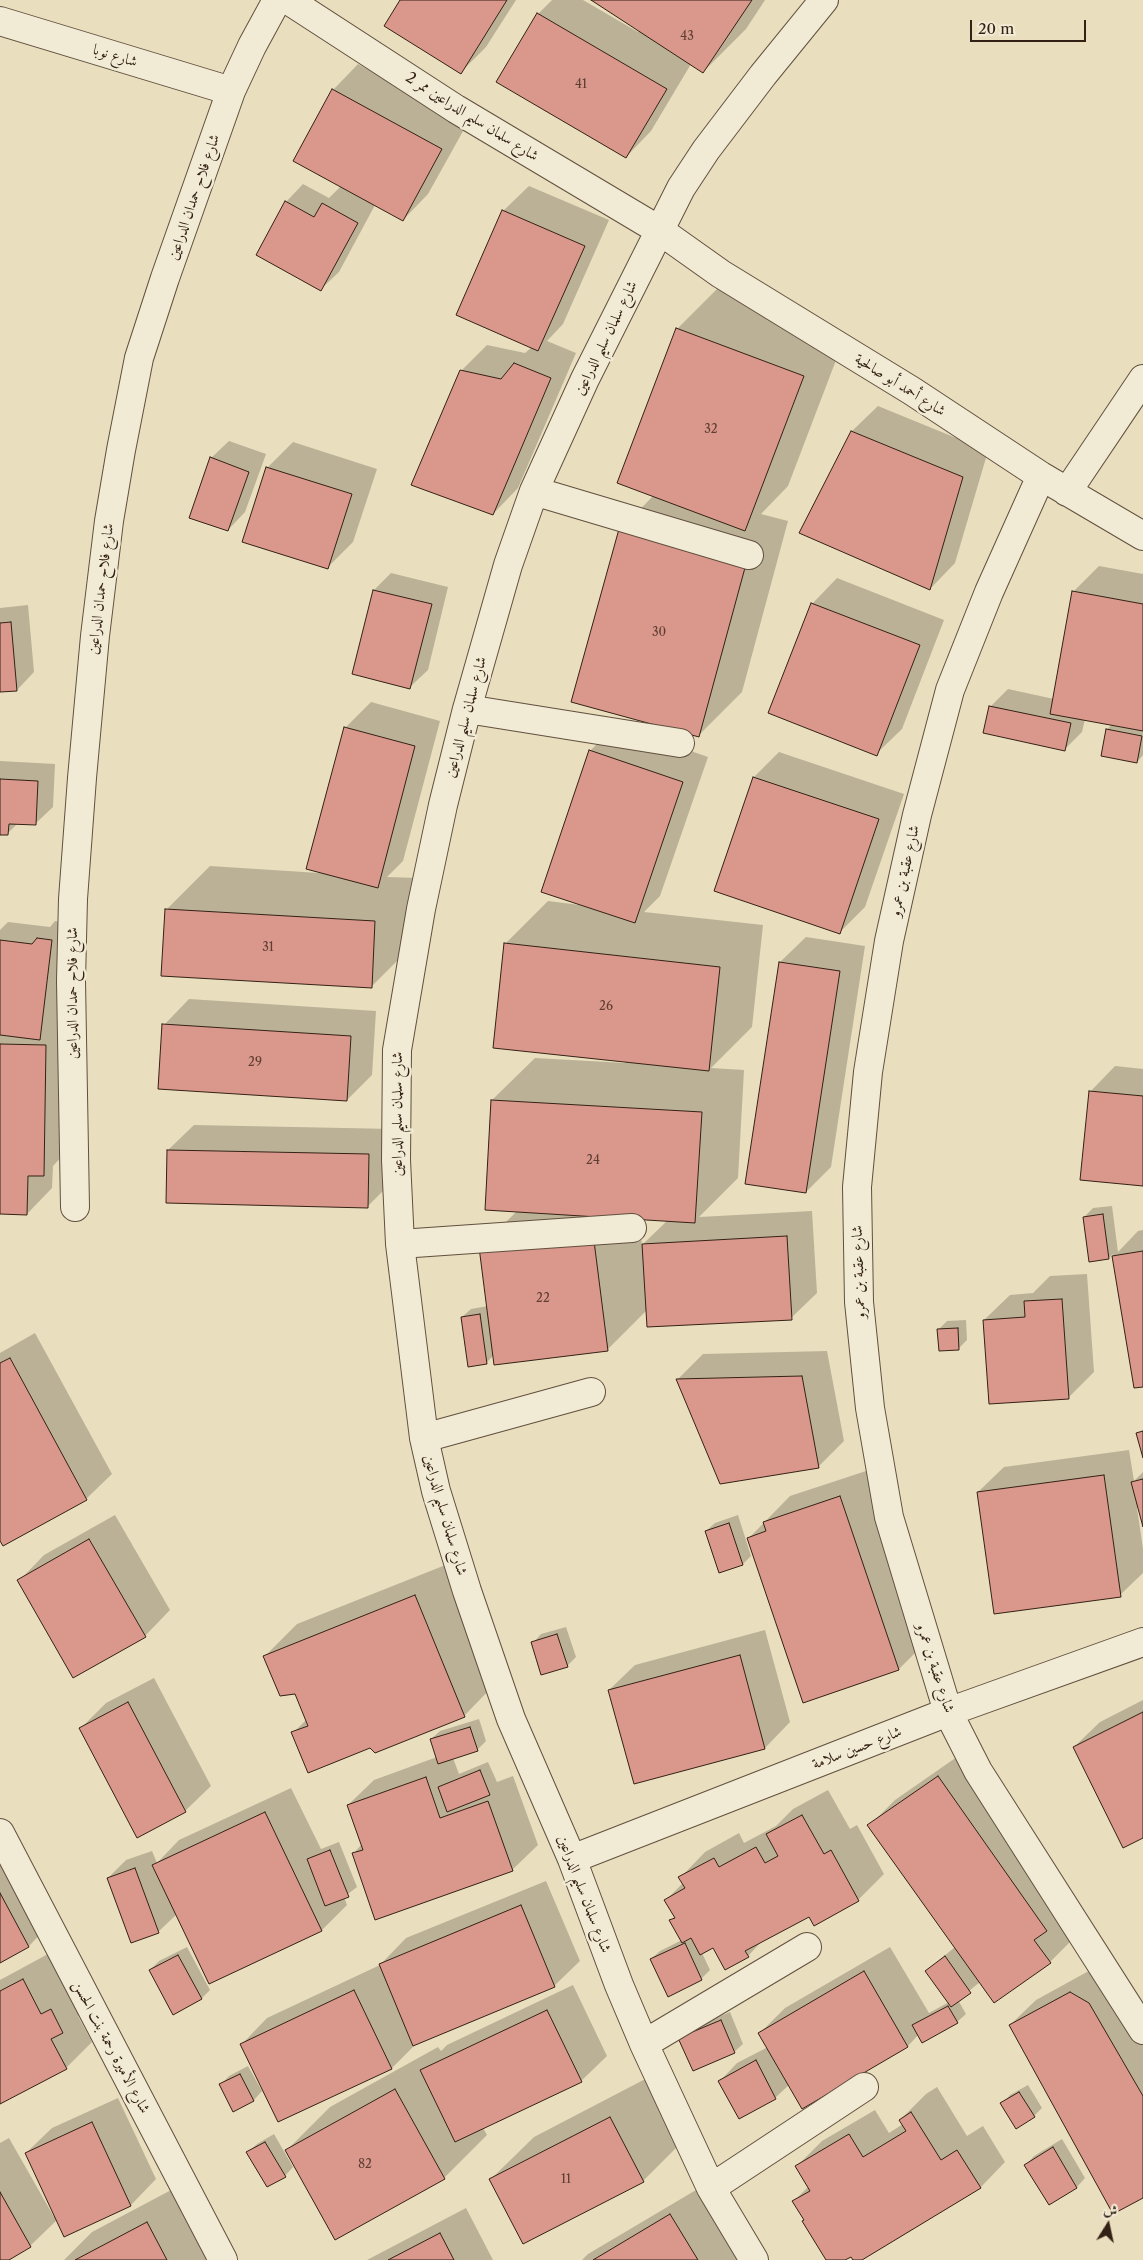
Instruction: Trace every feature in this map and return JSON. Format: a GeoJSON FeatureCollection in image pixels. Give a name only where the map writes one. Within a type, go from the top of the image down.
{"type":"FeatureCollection","features":[{"type":"Feature","properties":{"kind":"street","name":"شارع فلاح حمدان الدراعين"},"geometry":{"type":"LineString","coordinates":[[75,1207],[71,981],[73,899],[95,636],[120,450],[139,358],[165,278],[231,91],[252,46],[277,0]]}},
{"type":"Feature","properties":{"kind":"street","name":"شارع سلمان سليم الدراعين ممر 2"},"geometry":{"type":"LineString","coordinates":[[288,0],[456,109],[658,230]]}},
{"type":"Feature","properties":{"kind":"street","name":"شارع سلمان سليم الدراعين"},"geometry":{"type":"LineString","coordinates":[[754,2260],[711,2188],[618,1985],[572,1859],[508,1710],[467,1591],[436,1491],[424,1438],[400,1244],[396,1160],[397,1050],[421,909],[443,805],[467,709],[508,565],[534,491],[585,379],[658,230],[681,188],[706,150],[824,0]]}},
{"type":"Feature","properties":{"kind":"street","name":"شارع نوبا"},"geometry":{"type":"LineString","coordinates":[[0,21],[231,91]]}},
{"type":"Feature","properties":{"kind":"street","name":"شارع أحمد أبو صالحية"},"geometry":{"type":"LineString","coordinates":[[658,230],[721,274],[912,391],[1041,476],[1143,536]]}},
{"type":"Feature","properties":{"kind":"street"},"geometry":{"type":"LineString","coordinates":[[1067,492],[1143,379]]}},
{"type":"Feature","properties":{"kind":"street","name":"شارع عقبة بن عمرو"},"geometry":{"type":"LineString","coordinates":[[1041,476],[989,592],[950,690],[917,815],[889,940],[868,1072],[857,1187],[858,1302],[870,1408],[889,1517],[948,1712],[978,1771],[1143,2030]]}},
{"type":"Feature","properties":{"kind":"street"},"geometry":{"type":"LineString","coordinates":[[534,491],[749,555]]}},
{"type":"Feature","properties":{"kind":"street"},"geometry":{"type":"LineString","coordinates":[[467,709],[680,743]]}},
{"type":"Feature","properties":{"kind":"street"},"geometry":{"type":"LineString","coordinates":[[400,1244],[632,1228]]}},
{"type":"Feature","properties":{"kind":"street"},"geometry":{"type":"LineString","coordinates":[[424,1438],[591,1392]]}},
{"type":"Feature","properties":{"kind":"street","name":"شارع حسين سلامة"},"geometry":{"type":"LineString","coordinates":[[572,1859],[948,1712],[1143,1642]]}},
{"type":"Feature","properties":{"kind":"street","name":"شارع الأميرة رحمة بنت الحسن"},"geometry":{"type":"LineString","coordinates":[[0,1833],[223,2260]]}},
{"type":"Feature","properties":{"kind":"street"},"geometry":{"type":"LineString","coordinates":[[644,2044],[807,1947]]}},
{"type":"Feature","properties":{"kind":"street"},"geometry":{"type":"LineString","coordinates":[[711,2188],[864,2087]]}},
{"type":"Feature","properties":{"kind":"building"},"geometry":{"type":"Polygon","coordinates":[[[400,0],[507,0],[461,74],[384,26],[400,0]]]}},
{"type":"Feature","properties":{"kind":"building"},"geometry":{"type":"Polygon","coordinates":[[[591,0],[752,0],[703,73],[591,0]]]}},
{"type":"Feature","properties":{"kind":"building"},"geometry":{"type":"Polygon","coordinates":[[[537,13],[667,89],[626,158],[496,82],[537,13]]]}},
{"type":"Feature","properties":{"kind":"building"},"geometry":{"type":"Polygon","coordinates":[[[332,89],[442,149],[403,221],[293,161],[332,89]]]}},
{"type":"Feature","properties":{"kind":"building"},"geometry":{"type":"Polygon","coordinates":[[[285,201],[314,217],[322,203],[358,223],[321,291],[256,255],[285,201]]]}},
{"type":"Feature","properties":{"kind":"building"},"geometry":{"type":"Polygon","coordinates":[[[502,210],[585,246],[538,351],[456,315],[502,210]]]}},
{"type":"Feature","properties":{"kind":"building"},"geometry":{"type":"Polygon","coordinates":[[[676,328],[804,376],[745,531],[617,483],[676,328]]]}},
{"type":"Feature","properties":{"kind":"building"},"geometry":{"type":"Polygon","coordinates":[[[514,363],[551,378],[493,515],[411,485],[460,370],[501,379],[514,363]]]}},
{"type":"Feature","properties":{"kind":"building"},"geometry":{"type":"Polygon","coordinates":[[[851,431],[963,477],[930,590],[799,533],[851,431]]]}},
{"type":"Feature","properties":{"kind":"building"},"geometry":{"type":"Polygon","coordinates":[[[210,457],[249,472],[228,531],[189,518],[210,457]]]}},
{"type":"Feature","properties":{"kind":"building"},"geometry":{"type":"Polygon","coordinates":[[[266,467],[352,494],[328,569],[242,542],[266,467]]]}},
{"type":"Feature","properties":{"kind":"building"},"geometry":{"type":"Polygon","coordinates":[[[619,529],[746,564],[699,737],[571,702],[619,529]]]}},
{"type":"Feature","properties":{"kind":"building"},"geometry":{"type":"Polygon","coordinates":[[[373,590],[432,604],[410,689],[352,674],[373,590]]]}},
{"type":"Feature","properties":{"kind":"building"},"geometry":{"type":"Polygon","coordinates":[[[1072,591],[1143,604],[1143,731],[1050,714],[1072,591]]]}},
{"type":"Feature","properties":{"kind":"building"},"geometry":{"type":"Polygon","coordinates":[[[811,603],[920,645],[877,756],[768,713],[811,603]]]}},
{"type":"Feature","properties":{"kind":"building"},"geometry":{"type":"Polygon","coordinates":[[[11,622],[17,691],[0,692],[0,623],[11,622]]]}},
{"type":"Feature","properties":{"kind":"building"},"geometry":{"type":"Polygon","coordinates":[[[989,706],[1071,723],[1065,751],[983,733],[989,706]]]}},
{"type":"Feature","properties":{"kind":"building"},"geometry":{"type":"Polygon","coordinates":[[[344,727],[415,746],[378,888],[306,869],[344,727]]]}},
{"type":"Feature","properties":{"kind":"building"},"geometry":{"type":"Polygon","coordinates":[[[1106,729],[1142,736],[1137,763],[1101,756],[1106,729]]]}},
{"type":"Feature","properties":{"kind":"building"},"geometry":{"type":"Polygon","coordinates":[[[589,750],[683,782],[635,923],[541,892],[589,750]]]}},
{"type":"Feature","properties":{"kind":"building"},"geometry":{"type":"Polygon","coordinates":[[[753,777],[879,819],[840,934],[714,891],[753,777]]]}},
{"type":"Feature","properties":{"kind":"building"},"geometry":{"type":"Polygon","coordinates":[[[0,779],[38,781],[36,825],[9,824],[8,835],[0,835],[0,779]]]}},
{"type":"Feature","properties":{"kind":"building"},"geometry":{"type":"Polygon","coordinates":[[[165,909],[375,921],[372,988],[161,976],[165,909]]]}},
{"type":"Feature","properties":{"kind":"building"},"geometry":{"type":"Polygon","coordinates":[[[37,938],[52,940],[40,1040],[0,1035],[0,940],[32,944],[37,938]]]}},
{"type":"Feature","properties":{"kind":"building"},"geometry":{"type":"Polygon","coordinates":[[[504,943],[720,967],[709,1071],[493,1048],[504,943]]]}},
{"type":"Feature","properties":{"kind":"building"},"geometry":{"type":"Polygon","coordinates":[[[779,962],[840,971],[806,1193],[745,1184],[779,962]]]}},
{"type":"Feature","properties":{"kind":"building"},"geometry":{"type":"Polygon","coordinates":[[[162,1024],[351,1036],[347,1101],[158,1089],[162,1024]]]}},
{"type":"Feature","properties":{"kind":"building"},"geometry":{"type":"Polygon","coordinates":[[[0,1044],[46,1045],[44,1176],[28,1176],[27,1215],[0,1214],[0,1044]]]}},
{"type":"Feature","properties":{"kind":"building"},"geometry":{"type":"Polygon","coordinates":[[[1089,1091],[1143,1096],[1143,1186],[1080,1180],[1089,1091]]]}},
{"type":"Feature","properties":{"kind":"building"},"geometry":{"type":"Polygon","coordinates":[[[491,1100],[702,1112],[695,1223],[485,1210],[491,1100]]]}},
{"type":"Feature","properties":{"kind":"building"},"geometry":{"type":"Polygon","coordinates":[[[167,1150],[369,1154],[368,1208],[166,1203],[167,1150]]]}},
{"type":"Feature","properties":{"kind":"building"},"geometry":{"type":"Polygon","coordinates":[[[1103,1214],[1109,1259],[1089,1262],[1083,1217],[1103,1214]]]}},
{"type":"Feature","properties":{"kind":"building"},"geometry":{"type":"Polygon","coordinates":[[[593,1233],[608,1351],[494,1365],[479,1247],[593,1233]]]}},
{"type":"Feature","properties":{"kind":"building"},"geometry":{"type":"Polygon","coordinates":[[[787,1236],[792,1320],[647,1327],[642,1244],[787,1236]]]}},
{"type":"Feature","properties":{"kind":"building"},"geometry":{"type":"Polygon","coordinates":[[[1143,1251],[1143,1387],[1134,1388],[1112,1256],[1143,1251]]]}},
{"type":"Feature","properties":{"kind":"building"},"geometry":{"type":"Polygon","coordinates":[[[1062,1299],[1069,1399],[989,1404],[983,1320],[1025,1317],[1024,1301],[1062,1299]]]}},
{"type":"Feature","properties":{"kind":"building"},"geometry":{"type":"Polygon","coordinates":[[[480,1314],[487,1364],[468,1367],[461,1317],[480,1314]]]}},
{"type":"Feature","properties":{"kind":"building"},"geometry":{"type":"Polygon","coordinates":[[[958,1328],[959,1350],[939,1351],[937,1329],[958,1328]]]}},
{"type":"Feature","properties":{"kind":"building"},"geometry":{"type":"Polygon","coordinates":[[[10,1358],[87,1500],[3,1546],[0,1541],[0,1363],[10,1358]]]}},
{"type":"Feature","properties":{"kind":"building"},"geometry":{"type":"Polygon","coordinates":[[[802,1376],[819,1468],[720,1484],[676,1379],[802,1376]]]}},
{"type":"Feature","properties":{"kind":"building"},"geometry":{"type":"Polygon","coordinates":[[[1143,1431],[1143,1458],[1136,1433],[1143,1431]]]}},
{"type":"Feature","properties":{"kind":"building"},"geometry":{"type":"Polygon","coordinates":[[[1104,1475],[1121,1597],[994,1614],[977,1492],[1104,1475]]]}},
{"type":"Feature","properties":{"kind":"building"},"geometry":{"type":"Polygon","coordinates":[[[1143,1479],[1143,1527],[1131,1482],[1143,1479]]]}},
{"type":"Feature","properties":{"kind":"building"},"geometry":{"type":"Polygon","coordinates":[[[840,1496],[899,1670],[803,1703],[747,1538],[766,1531],[763,1522],[840,1496]]]}},
{"type":"Feature","properties":{"kind":"building"},"geometry":{"type":"Polygon","coordinates":[[[729,1523],[743,1565],[719,1573],[705,1531],[729,1523]]]}},
{"type":"Feature","properties":{"kind":"building"},"geometry":{"type":"Polygon","coordinates":[[[89,1539],[146,1637],[73,1678],[17,1580],[89,1539]]]}},
{"type":"Feature","properties":{"kind":"building"},"geometry":{"type":"Polygon","coordinates":[[[415,1595],[465,1717],[375,1753],[370,1748],[308,1773],[291,1732],[308,1726],[295,1694],[280,1696],[263,1656],[415,1595]]]}},
{"type":"Feature","properties":{"kind":"building"},"geometry":{"type":"Polygon","coordinates":[[[557,1634],[568,1667],[541,1675],[531,1642],[557,1634]]]}},
{"type":"Feature","properties":{"kind":"building"},"geometry":{"type":"Polygon","coordinates":[[[740,1655],[765,1749],[634,1784],[608,1690],[740,1655]]]}},
{"type":"Feature","properties":{"kind":"building"},"geometry":{"type":"Polygon","coordinates":[[[128,1702],[186,1812],[137,1838],[79,1728],[128,1702]]]}},
{"type":"Feature","properties":{"kind":"building"},"geometry":{"type":"Polygon","coordinates":[[[1143,1712],[1143,1838],[1123,1848],[1073,1747],[1143,1712]]]}},
{"type":"Feature","properties":{"kind":"building"},"geometry":{"type":"Polygon","coordinates":[[[470,1727],[478,1751],[438,1764],[430,1739],[470,1727]]]}},
{"type":"Feature","properties":{"kind":"building"},"geometry":{"type":"Polygon","coordinates":[[[480,1770],[490,1795],[447,1812],[438,1787],[480,1770]]]}},
{"type":"Feature","properties":{"kind":"building"},"geometry":{"type":"Polygon","coordinates":[[[938,1776],[1047,1931],[1034,1940],[1051,1963],[994,2003],[867,1825],[938,1776]]]}},
{"type":"Feature","properties":{"kind":"building"},"geometry":{"type":"Polygon","coordinates":[[[426,1777],[440,1818],[488,1801],[513,1871],[375,1920],[352,1853],[363,1850],[347,1805],[426,1777]]]}},
{"type":"Feature","properties":{"kind":"building"},"geometry":{"type":"Polygon","coordinates":[[[265,1812],[322,1931],[209,1984],[152,1865],[265,1812]]]}},
{"type":"Feature","properties":{"kind":"building"},"geometry":{"type":"Polygon","coordinates":[[[802,1815],[824,1854],[831,1850],[859,1901],[814,1926],[809,1917],[745,1951],[749,1957],[725,1970],[713,1948],[700,1955],[691,1938],[682,1943],[669,1920],[675,1918],[664,1900],[685,1888],[678,1877],[714,1858],[719,1867],[756,1847],[765,1863],[778,1856],[766,1834],[802,1815]]]}},
{"type":"Feature","properties":{"kind":"building"},"geometry":{"type":"Polygon","coordinates":[[[330,1850],[349,1897],[325,1906],[307,1859],[330,1850]]]}},
{"type":"Feature","properties":{"kind":"building"},"geometry":{"type":"Polygon","coordinates":[[[135,1868],[159,1933],[131,1943],[107,1878],[135,1868]]]}},
{"type":"Feature","properties":{"kind":"building"},"geometry":{"type":"Polygon","coordinates":[[[0,1893],[29,1947],[0,1963],[0,1893]]]}},
{"type":"Feature","properties":{"kind":"building"},"geometry":{"type":"Polygon","coordinates":[[[521,1905],[555,1987],[413,2046],[379,1964],[521,1905]]]}},
{"type":"Feature","properties":{"kind":"building"},"geometry":{"type":"Polygon","coordinates":[[[685,1943],[702,1980],[668,1997],[650,1959],[685,1943]]]}},
{"type":"Feature","properties":{"kind":"building"},"geometry":{"type":"Polygon","coordinates":[[[178,1955],[202,1999],[173,2015],[149,1970],[178,1955]]]}},
{"type":"Feature","properties":{"kind":"building"},"geometry":{"type":"Polygon","coordinates":[[[945,1956],[971,1993],[951,2007],[925,1971],[945,1956]]]}},
{"type":"Feature","properties":{"kind":"building"},"geometry":{"type":"Polygon","coordinates":[[[864,1971],[908,2047],[802,2109],[758,2033],[864,1971]]]}},
{"type":"Feature","properties":{"kind":"building"},"geometry":{"type":"Polygon","coordinates":[[[23,1979],[41,2014],[51,2009],[63,2033],[51,2039],[67,2069],[0,2104],[0,1991],[23,1979]]]}},
{"type":"Feature","properties":{"kind":"building"},"geometry":{"type":"Polygon","coordinates":[[[354,1990],[392,2069],[278,2122],[240,2044],[354,1990]]]}},
{"type":"Feature","properties":{"kind":"building"},"geometry":{"type":"Polygon","coordinates":[[[1070,1992],[1089,2003],[1143,2096],[1143,2198],[1113,2214],[1009,2025],[1070,1992]]]}},
{"type":"Feature","properties":{"kind":"building"},"geometry":{"type":"Polygon","coordinates":[[[948,2006],[958,2023],[922,2043],[912,2025],[948,2006]]]}},
{"type":"Feature","properties":{"kind":"building"},"geometry":{"type":"Polygon","coordinates":[[[547,2010],[582,2082],[455,2142],[420,2070],[547,2010]]]}},
{"type":"Feature","properties":{"kind":"building"},"geometry":{"type":"Polygon","coordinates":[[[721,2020],[735,2053],[693,2071],[678,2038],[721,2020]]]}},
{"type":"Feature","properties":{"kind":"building"},"geometry":{"type":"Polygon","coordinates":[[[756,2060],[776,2099],[739,2119],[718,2081],[756,2060]]]}},
{"type":"Feature","properties":{"kind":"building"},"geometry":{"type":"Polygon","coordinates":[[[240,2074],[254,2101],[233,2112],[219,2084],[240,2074]]]}},
{"type":"Feature","properties":{"kind":"building"},"geometry":{"type":"Polygon","coordinates":[[[395,2089],[445,2179],[335,2240],[285,2150],[395,2089]]]}},
{"type":"Feature","properties":{"kind":"building"},"geometry":{"type":"Polygon","coordinates":[[[1019,2092],[1035,2117],[1016,2129],[1000,2103],[1019,2092]]]}},
{"type":"Feature","properties":{"kind":"building"},"geometry":{"type":"Polygon","coordinates":[[[911,2112],[941,2160],[957,2150],[981,2188],[862,2260],[853,2260],[851,2257],[845,2260],[826,2260],[792,2201],[810,2191],[795,2166],[849,2134],[863,2157],[906,2131],[899,2120],[911,2112]]]}},
{"type":"Feature","properties":{"kind":"building"},"geometry":{"type":"Polygon","coordinates":[[[610,2117],[644,2182],[523,2244],[489,2179],[610,2117]]]}},
{"type":"Feature","properties":{"kind":"building"},"geometry":{"type":"Polygon","coordinates":[[[92,2122],[131,2206],[64,2237],[25,2153],[92,2122]]]}},
{"type":"Feature","properties":{"kind":"building"},"geometry":{"type":"Polygon","coordinates":[[[265,2142],[286,2177],[267,2187],[246,2152],[265,2142]]]}},
{"type":"Feature","properties":{"kind":"building"},"geometry":{"type":"Polygon","coordinates":[[[1053,2147],[1077,2188],[1049,2205],[1024,2165],[1053,2147]]]}},
{"type":"Feature","properties":{"kind":"building"},"geometry":{"type":"Polygon","coordinates":[[[0,2192],[31,2247],[9,2260],[0,2260],[0,2192]]]}},
{"type":"Feature","properties":{"kind":"building"},"geometry":{"type":"Polygon","coordinates":[[[670,2214],[698,2260],[593,2260],[670,2214]]]}},
{"type":"Feature","properties":{"kind":"building"},"geometry":{"type":"Polygon","coordinates":[[[147,2222],[167,2260],[75,2260],[147,2222]]]}},
{"type":"Feature","properties":{"kind":"building"},"geometry":{"type":"Polygon","coordinates":[[[440,2233],[454,2260],[388,2260],[440,2233]]]}}]}
